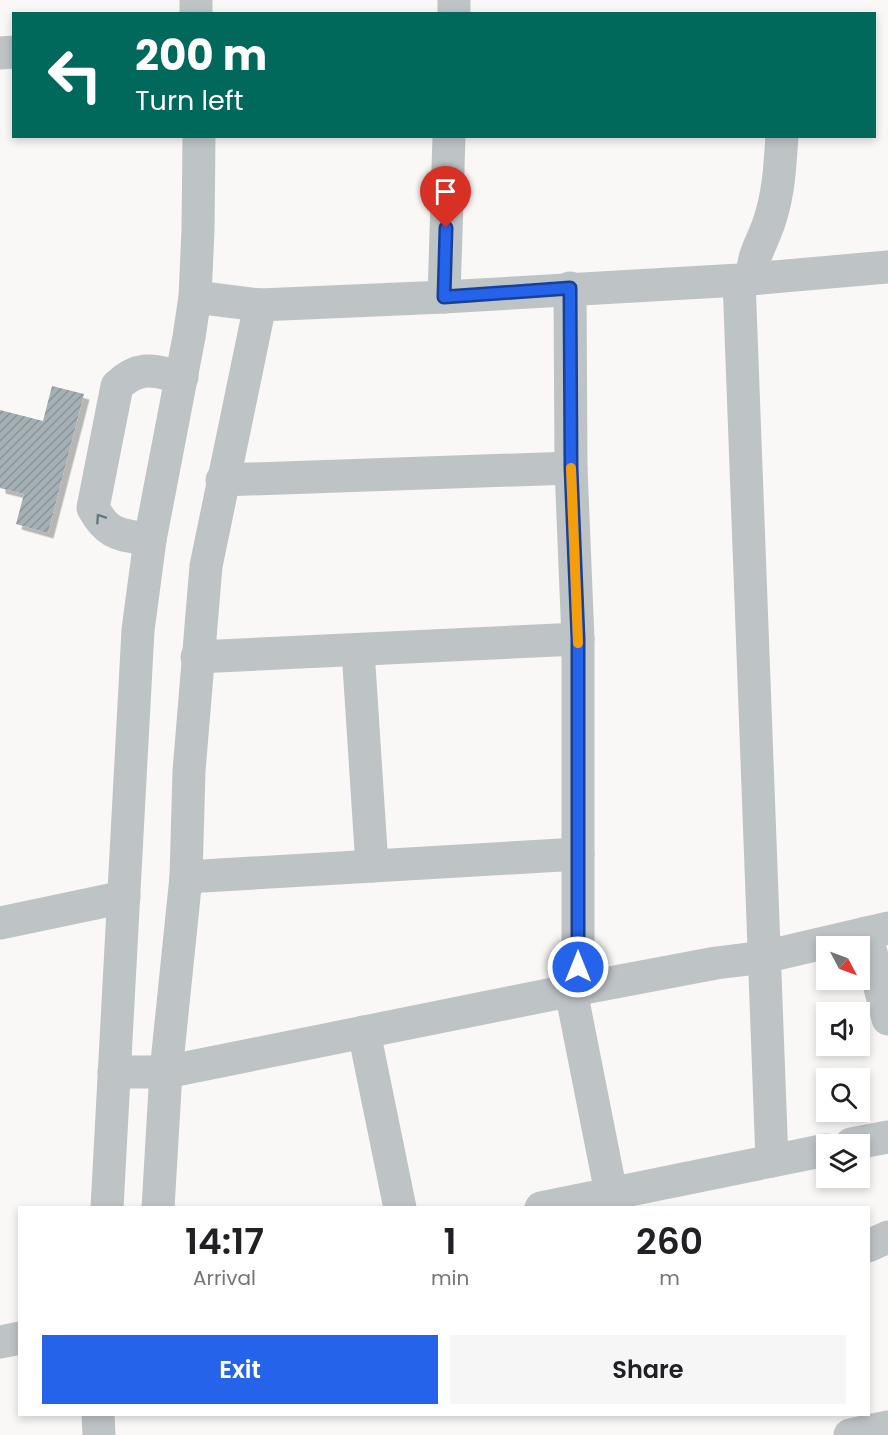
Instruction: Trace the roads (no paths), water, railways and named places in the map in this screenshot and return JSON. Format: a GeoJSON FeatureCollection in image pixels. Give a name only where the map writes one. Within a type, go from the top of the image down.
{"type":"FeatureCollection","features":[{"type":"Feature","properties":{"kind":"street"},"geometry":{"type":"LineString","coordinates":[[107,1206],[134,675],[141,597],[150,540],[195,297],[199,138]]}},
{"type":"Feature","properties":{"kind":"street"},"geometry":{"type":"LineString","coordinates":[[444,297],[449,138]]}},
{"type":"Feature","properties":{"kind":"street"},"geometry":{"type":"LineString","coordinates":[[772,1161],[764,957],[746,279],[755,252],[768,227],[776,198],[782,138]]}},
{"type":"Feature","properties":{"kind":"street"},"geometry":{"type":"LineString","coordinates":[[195,297],[260,305],[444,297],[746,279],[888,267]]}},
{"type":"Feature","properties":{"kind":"street"},"geometry":{"type":"LineString","coordinates":[[570,288],[571,468],[578,639],[578,854],[574,990],[613,1200]]}},
{"type":"Feature","properties":{"kind":"street"},"geometry":{"type":"LineString","coordinates":[[158,1206],[166,1071],[186,877],[189,771],[206,566],[260,305]]}},
{"type":"Feature","properties":{"kind":"street"},"geometry":{"type":"LineString","coordinates":[[150,540],[113,533],[105,526],[93,508],[117,386],[129,376],[144,370],[182,377]]}},
{"type":"Feature","properties":{"kind":"street"},"geometry":{"type":"LineString","coordinates":[[222,480],[571,468]]}},
{"type":"Feature","properties":{"kind":"street"},"geometry":{"type":"LineString","coordinates":[[197,657],[578,639]]}},
{"type":"Feature","properties":{"kind":"street"},"geometry":{"type":"LineString","coordinates":[[358,650],[372,866]]}},
{"type":"Feature","properties":{"kind":"street"},"geometry":{"type":"LineString","coordinates":[[186,877],[578,854]]}},
{"type":"Feature","properties":{"kind":"street"},"geometry":{"type":"LineString","coordinates":[[0,923],[124,897]]}},
{"type":"Feature","properties":{"kind":"street"},"geometry":{"type":"LineString","coordinates":[[114,1072],[166,1071],[574,990],[716,963],[764,957],[877,931],[888,1019]]}},
{"type":"Feature","properties":{"kind":"street"},"geometry":{"type":"LineString","coordinates":[[364,1032],[400,1206]]}},
{"type":"Feature","properties":{"kind":"street"},"geometry":{"type":"LineString","coordinates":[[870,1140],[888,1137]]}},
{"type":"Feature","properties":{"kind":"street"},"geometry":{"type":"LineString","coordinates":[[559,1206],[613,1200],[816,1152]]}},
{"type":"Feature","properties":{"kind":"street"},"geometry":{"type":"LineString","coordinates":[[870,1245],[888,1237]]}},
{"type":"Feature","properties":{"kind":"street"},"geometry":{"type":"LineString","coordinates":[[0,1342],[18,1338]]}},
{"type":"Feature","properties":{"kind":"street"},"geometry":{"type":"LineString","coordinates":[[98,1416],[99,1435]]}},
{"type":"Feature","properties":{"kind":"street"},"geometry":{"type":"LineString","coordinates":[[850,1435],[888,1427]]}}]}
